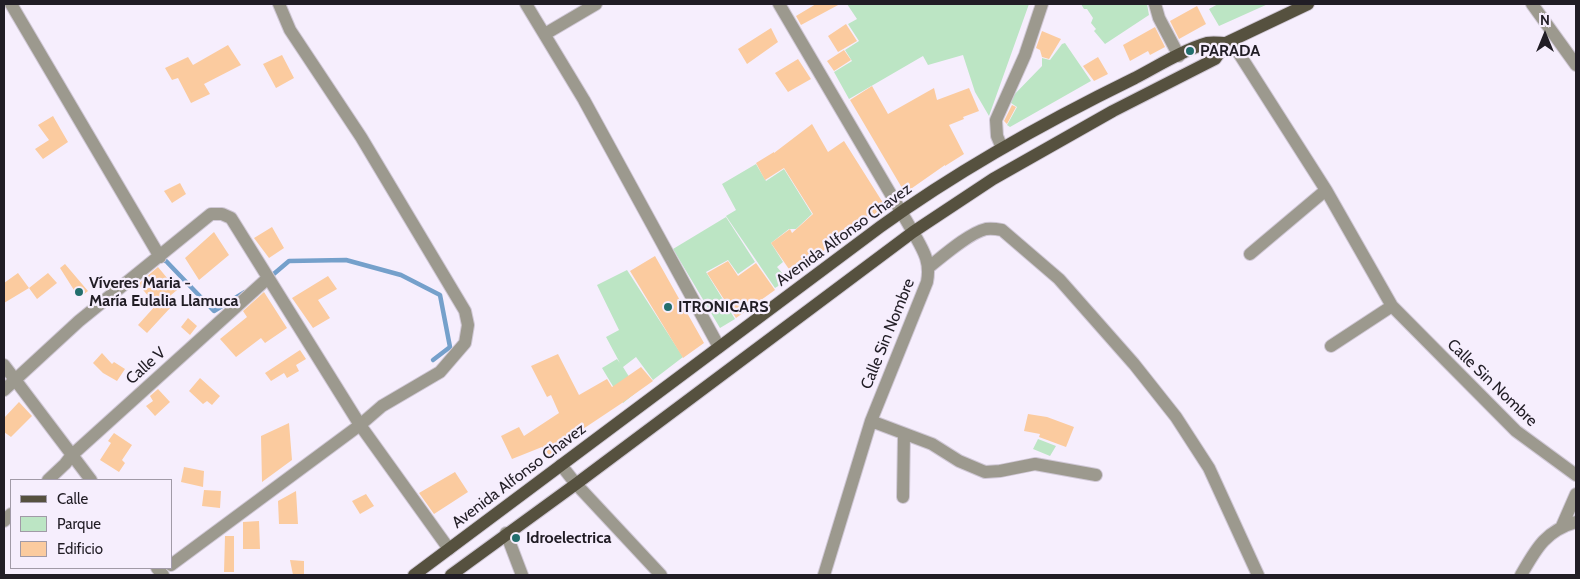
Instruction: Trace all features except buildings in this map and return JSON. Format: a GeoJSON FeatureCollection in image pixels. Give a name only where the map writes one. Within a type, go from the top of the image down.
{"type":"FeatureCollection","features":[{"type":"Feature","properties":{"kind":"main road","name":"Avenida Alfonso Chavez"},"geometry":{"type":"LineString","coordinates":[[414,575],[900,212],[1002,148],[1103,94],[1179,56],[1209,43],[1228,42],[1308,4]]}},
{"type":"Feature","properties":{"kind":"main road","name":"Avenida Alfonso Chavez"},"geometry":{"type":"LineString","coordinates":[[451,575],[913,232],[993,179],[1113,112],[1215,59],[1228,42]]}},
{"type":"Feature","properties":{"kind":"street"},"geometry":{"type":"LineString","coordinates":[[11,4],[160,257]]}},
{"type":"Feature","properties":{"kind":"street"},"geometry":{"type":"LineString","coordinates":[[172,564],[360,426],[382,406],[440,372],[464,344],[468,325],[464,311],[455,295],[361,137],[290,30],[279,4]]}},
{"type":"Feature","properties":{"kind":"street"},"geometry":{"type":"LineString","coordinates":[[526,4],[584,100],[719,347]]}},
{"type":"Feature","properties":{"kind":"street"},"geometry":{"type":"LineString","coordinates":[[545,34],[596,4]]}},
{"type":"Feature","properties":{"kind":"street","name":"Calle Sin Nombre"},"geometry":{"type":"LineString","coordinates":[[779,4],[913,232],[927,258],[929,267],[927,282],[871,421],[824,575]]}},
{"type":"Feature","properties":{"kind":"street"},"geometry":{"type":"LineString","coordinates":[[1002,148],[997,136],[996,120],[1025,55],[1042,4]]}},
{"type":"Feature","properties":{"kind":"street"},"geometry":{"type":"LineString","coordinates":[[1154,4],[1159,18],[1179,56]]}},
{"type":"Feature","properties":{"kind":"street"},"geometry":{"type":"LineString","coordinates":[[1532,4],[1576,65]]}},
{"type":"Feature","properties":{"kind":"street","name":"Calle Sin Nombre"},"geometry":{"type":"LineString","coordinates":[[1228,42],[1326,190],[1392,306],[1516,431],[1576,475]]}},
{"type":"Feature","properties":{"kind":"street"},"geometry":{"type":"LineString","coordinates":[[1250,254],[1326,190]]}},
{"type":"Feature","properties":{"kind":"street"},"geometry":{"type":"LineString","coordinates":[[4,390],[79,321],[211,214],[222,214],[231,218],[360,426],[449,549]]}},
{"type":"Feature","properties":{"kind":"street"},"geometry":{"type":"LineString","coordinates":[[929,267],[980,231],[993,228],[1002,230],[1059,279],[1134,364],[1176,417],[1210,468],[1258,575]]}},
{"type":"Feature","properties":{"kind":"street","name":"Calle V"},"geometry":{"type":"LineString","coordinates":[[49,479],[72,455],[268,278]]}},
{"type":"Feature","properties":{"kind":"street"},"geometry":{"type":"LineString","coordinates":[[1331,346],[1392,306]]}},
{"type":"Feature","properties":{"kind":"street"},"geometry":{"type":"LineString","coordinates":[[4,365],[90,479]]}},
{"type":"Feature","properties":{"kind":"street"},"geometry":{"type":"LineString","coordinates":[[871,421],[932,444],[960,461],[985,472],[1035,464],[1096,475]]}},
{"type":"Feature","properties":{"kind":"street"},"geometry":{"type":"LineString","coordinates":[[902,497],[904,434]]}},
{"type":"Feature","properties":{"kind":"street"},"geometry":{"type":"LineString","coordinates":[[561,465],[576,484],[661,575]]}},
{"type":"Feature","properties":{"kind":"street"},"geometry":{"type":"LineString","coordinates":[[1562,526],[1576,494]]}},
{"type":"Feature","properties":{"kind":"street"},"geometry":{"type":"LineString","coordinates":[[1521,575],[1538,545],[1562,526],[1576,522]]}},
{"type":"Feature","properties":{"kind":"street"},"geometry":{"type":"LineString","coordinates":[[506,534],[522,575]]}},
{"type":"Feature","properties":{"kind":"green space"},"geometry":{"type":"Polygon","coordinates":[[[847,4],[1029,4],[989,116],[975,92],[963,55],[928,65],[923,56],[849,99],[834,72],[852,61],[845,50],[859,41],[848,24],[857,19],[847,4]]]}},
{"type":"Feature","properties":{"kind":"green space"},"geometry":{"type":"Polygon","coordinates":[[[1081,4],[1147,4],[1149,15],[1105,44],[1094,31],[1096,29],[1091,23],[1093,18],[1081,4]]]}},
{"type":"Feature","properties":{"kind":"green space"},"geometry":{"type":"Polygon","coordinates":[[[1218,4],[1268,4],[1219,26],[1209,9],[1218,4]]]}},
{"type":"Feature","properties":{"kind":"green space"},"geometry":{"type":"Polygon","coordinates":[[[1065,43],[1091,81],[1010,127],[1007,125],[1017,107],[1008,101],[1042,66],[1042,58],[1050,60],[1062,44],[1065,43]]]}},
{"type":"Feature","properties":{"kind":"green space"},"geometry":{"type":"Polygon","coordinates":[[[756,164],[766,181],[784,169],[812,214],[796,229],[789,229],[771,243],[783,262],[777,267],[788,280],[775,288],[726,216],[736,210],[722,184],[756,164]]]}},
{"type":"Feature","properties":{"kind":"green space"},"geometry":{"type":"Polygon","coordinates":[[[726,217],[755,262],[738,274],[728,260],[706,272],[735,319],[720,328],[673,249],[726,217]]]}},
{"type":"Feature","properties":{"kind":"green space"},"geometry":{"type":"Polygon","coordinates":[[[627,270],[683,357],[653,380],[636,357],[623,367],[638,391],[623,403],[602,368],[617,359],[620,363],[606,337],[619,330],[597,285],[627,270]]]}},
{"type":"Feature","properties":{"kind":"green space"},"geometry":{"type":"Polygon","coordinates":[[[1038,439],[1056,446],[1050,456],[1033,449],[1038,439]]]}},
{"type":"Feature","properties":{"kind":"waterway"},"geometry":{"type":"LineString","coordinates":[[159,260],[166,261],[214,311],[245,292]]}},
{"type":"Feature","properties":{"kind":"waterway"},"geometry":{"type":"LineString","coordinates":[[269,278],[289,261],[346,260],[401,275],[440,295],[450,347],[433,360]]}},
{"type":"Feature","properties":{"kind":"place","name":"PARADA"},"geometry":{"type":"Point","coordinates":[1190,51]}},
{"type":"Feature","properties":{"kind":"place","name":"Víveres Maria - María Eulalia Llamuca"},"geometry":{"type":"Point","coordinates":[79,292]}},
{"type":"Feature","properties":{"kind":"place","name":"ITRONICARS"},"geometry":{"type":"Point","coordinates":[668,307]}},
{"type":"Feature","properties":{"kind":"place","name":"Idroelectrica"},"geometry":{"type":"Point","coordinates":[516,538]}}]}
